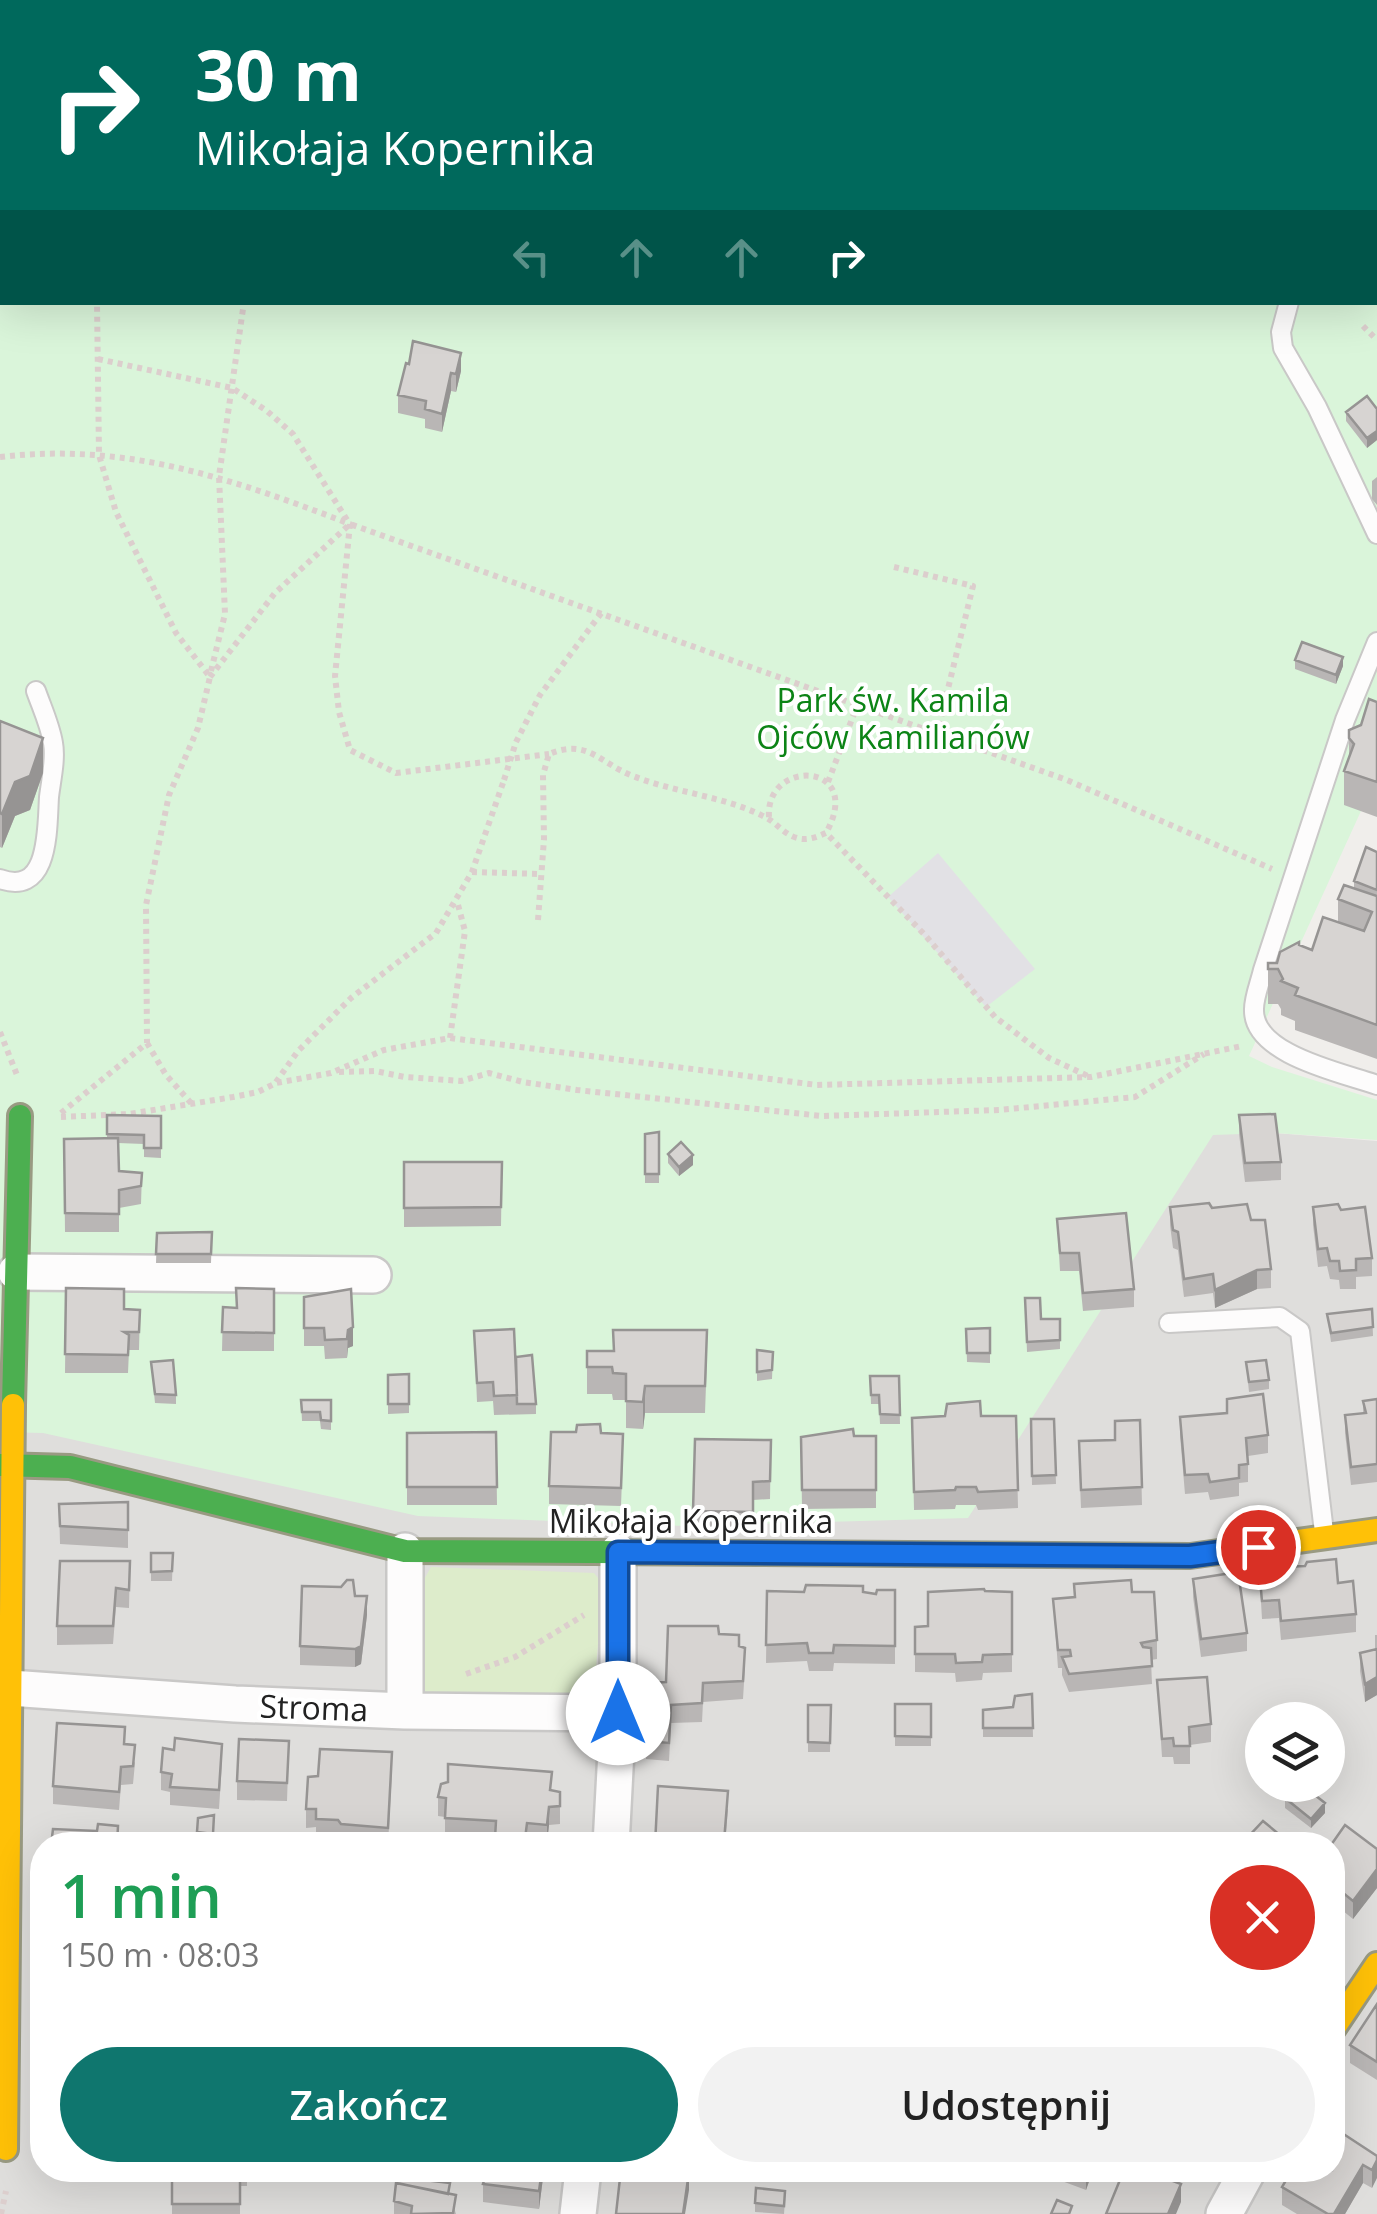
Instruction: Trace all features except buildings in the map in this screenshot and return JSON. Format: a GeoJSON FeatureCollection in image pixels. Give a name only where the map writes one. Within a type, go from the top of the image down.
{"type":"FeatureCollection","features":[{"type":"Feature","properties":{"kind":"street"},"geometry":{"type":"LineString","coordinates":[[6,2149],[10,1688],[6,1465],[20,1116]]}},
{"type":"Feature","properties":{"kind":"street"},"geometry":{"type":"LineString","coordinates":[[16,1272],[374,1275]]}},
{"type":"Feature","properties":{"kind":"street","name":"Mikołaja Kopernika"},"geometry":{"type":"LineString","coordinates":[[6,1465],[70,1467],[405,1551],[1190,1556],[1377,1530]]}},
{"type":"Feature","properties":{"kind":"street"},"geometry":{"type":"LineString","coordinates":[[405,1551],[405,1711]]}},
{"type":"Feature","properties":{"kind":"street"},"geometry":{"type":"LineString","coordinates":[[611,1832],[618,1713],[618,1552]]}},
{"type":"Feature","properties":{"kind":"street","name":"Stroma"},"geometry":{"type":"LineString","coordinates":[[10,1688],[405,1711],[618,1713]]}},
{"type":"Feature","properties":{"kind":"street"},"geometry":{"type":"LineString","coordinates":[[1345,2011],[1377,1964]]}},
{"type":"Feature","properties":{"kind":"street"},"geometry":{"type":"LineString","coordinates":[[578,2214],[582,2182]]}},
{"type":"Feature","properties":{"kind":"street"},"geometry":{"type":"LineString","coordinates":[[1232,2211],[1243,2182]]}},
{"type":"Feature","properties":{"kind":"lane"},"geometry":{"type":"LineString","coordinates":[[1288,305],[1281,332],[1283,348],[1317,407],[1377,534]]}},
{"type":"Feature","properties":{"kind":"lane"},"geometry":{"type":"LineString","coordinates":[[1377,642],[1263,970],[1253,1011],[1261,1031],[1284,1052],[1377,1085]]}},
{"type":"Feature","properties":{"kind":"lane"},"geometry":{"type":"LineString","coordinates":[[0,880],[26,880],[36,872],[44,854],[54,746],[36,691]]}},
{"type":"Feature","properties":{"kind":"lane"},"geometry":{"type":"LineString","coordinates":[[1355,698],[1377,706]]}},
{"type":"Feature","properties":{"kind":"lane"},"geometry":{"type":"LineString","coordinates":[[1169,1324],[1280,1317],[1300,1331],[1325,1538]]}},
{"type":"Feature","properties":{"kind":"path"},"geometry":{"type":"LineString","coordinates":[[97,305],[99,455],[116,512],[176,633],[210,677]]}},
{"type":"Feature","properties":{"kind":"path"},"geometry":{"type":"LineString","coordinates":[[192,1104],[166,1076],[147,1043],[146,905],[169,795],[198,728],[225,614],[219,476],[244,305]]}},
{"type":"Feature","properties":{"kind":"path"},"geometry":{"type":"LineString","coordinates":[[98,359],[232,388],[293,434],[350,524],[335,676],[339,712],[350,750],[396,773],[549,754],[564,748],[584,749],[631,776],[769,818],[778,830],[798,838],[826,833],[836,816],[836,795],[828,782],[814,774],[788,782],[775,790],[768,803],[769,818]]}},
{"type":"Feature","properties":{"kind":"path"},"geometry":{"type":"LineString","coordinates":[[0,457],[115,455],[219,476],[1067,780],[1256,862]]}},
{"type":"Feature","properties":{"kind":"path"},"geometry":{"type":"LineString","coordinates":[[210,677],[275,593],[350,524]]}},
{"type":"Feature","properties":{"kind":"path"},"geometry":{"type":"LineString","coordinates":[[894,567],[973,586],[937,734]]}},
{"type":"Feature","properties":{"kind":"path"},"geometry":{"type":"LineString","coordinates":[[276,1083],[298,1051],[351,998],[436,933],[472,872],[516,742],[540,695],[602,612]]}},
{"type":"Feature","properties":{"kind":"path"},"geometry":{"type":"LineString","coordinates":[[828,782],[858,706]]}},
{"type":"Feature","properties":{"kind":"path"},"geometry":{"type":"LineString","coordinates":[[538,920],[543,775],[549,754]]}},
{"type":"Feature","properties":{"kind":"path"},"geometry":{"type":"LineString","coordinates":[[826,833],[924,934],[995,1017],[1049,1058],[1091,1077]]}},
{"type":"Feature","properties":{"kind":"path"},"geometry":{"type":"LineString","coordinates":[[472,872],[542,874]]}},
{"type":"Feature","properties":{"kind":"path"},"geometry":{"type":"LineString","coordinates":[[450,1038],[464,931],[456,899]]}},
{"type":"Feature","properties":{"kind":"path"},"geometry":{"type":"LineString","coordinates":[[331,1073],[384,1050],[450,1038],[817,1085],[1091,1077],[1271,1042]]}},
{"type":"Feature","properties":{"kind":"path"},"geometry":{"type":"LineString","coordinates":[[147,1043],[57,1117],[129,1114],[258,1092],[276,1083],[331,1073],[376,1070],[405,1077],[461,1081],[489,1073],[576,1090],[822,1116],[999,1110],[1135,1097],[1209,1051]]}},
{"type":"Feature","properties":{"kind":"path"},"geometry":{"type":"LineString","coordinates":[[0,1064],[14,1070]]}},
{"type":"Feature","properties":{"kind":"path"},"geometry":{"type":"LineString","coordinates":[[460,1676],[515,1657],[587,1613]]}},
{"type":"Feature","properties":{"kind":"path"},"geometry":{"type":"LineString","coordinates":[[1,2214],[6,2190]]}},
{"type":"Feature","properties":{"kind":"shaded area"},"geometry":{"type":"Polygon","coordinates":[[[938,853],[1035,969],[986,1007],[888,897],[938,853]]]}},
{"type":"Feature","properties":{"kind":"shaded area"},"geometry":{"type":"Polygon","coordinates":[[[0,1120],[1275,1133],[1377,1141],[1377,2214],[0,2214],[0,1120]]]}},
{"type":"Feature","properties":{"kind":"green space","name":"Park św. Kamila Ojców Kamilianów"},"geometry":{"type":"Polygon","coordinates":[[[0,305],[1377,305],[1377,776],[1249,1056],[1377,1100],[1377,1140],[1275,1133],[1213,1135],[968,1518],[685,1526],[418,1516],[43,1433],[0,1432],[0,305]]]}},
{"type":"Feature","properties":{"kind":"green space"},"geometry":{"type":"Polygon","coordinates":[[[431,1567],[594,1573],[603,1584],[596,1668],[588,1684],[568,1698],[429,1702],[419,1692],[421,1585],[431,1567]]]}},
{"type":"Feature","properties":{"kind":"traffic: fast"},"geometry":{"type":"LineString","coordinates":[[13,1405],[20,1116]]}},
{"type":"Feature","properties":{"kind":"traffic: fast"},"geometry":{"type":"LineString","coordinates":[[0,1465],[70,1467],[405,1551],[758,1553]]}},
{"type":"Feature","properties":{"kind":"traffic: slow"},"geometry":{"type":"LineString","coordinates":[[6,2149],[13,1405]]}},
{"type":"Feature","properties":{"kind":"traffic: slow"},"geometry":{"type":"LineString","coordinates":[[758,1553],[1190,1556],[1377,1530]]}},
{"type":"Feature","properties":{"kind":"traffic: slow"},"geometry":{"type":"LineString","coordinates":[[1345,2012],[1377,1964]]}},
{"type":"Feature","properties":{"kind":"route"},"geometry":{"type":"LineString","coordinates":[[618,1713],[618,1552],[1190,1556],[1258,1547]]}}]}
